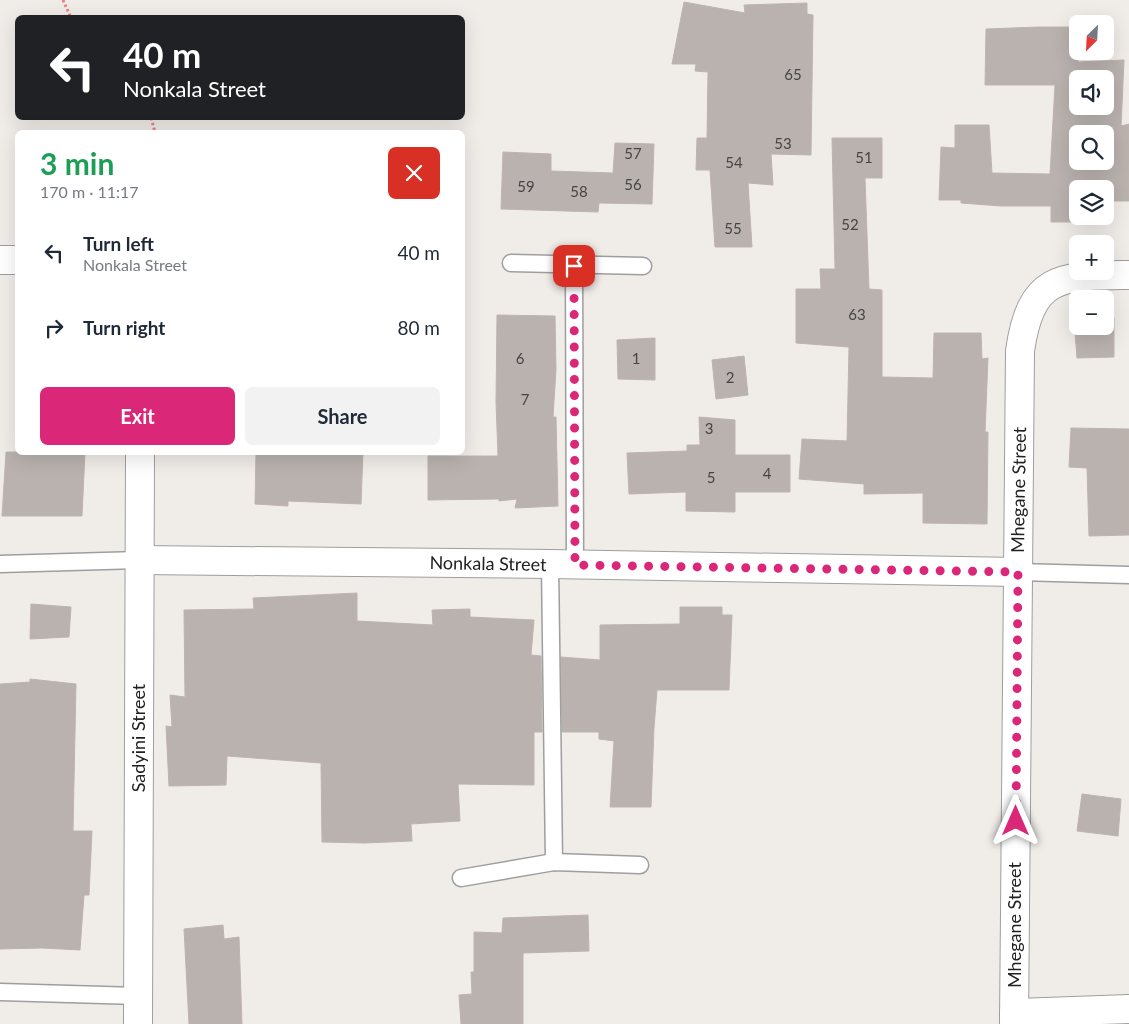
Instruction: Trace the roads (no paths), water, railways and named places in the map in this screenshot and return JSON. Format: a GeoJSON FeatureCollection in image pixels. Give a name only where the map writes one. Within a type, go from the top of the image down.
{"type":"FeatureCollection","features":[{"type":"Feature","properties":{"kind":"street"},"geometry":{"type":"LineString","coordinates":[[0,260],[15,260]]}},
{"type":"Feature","properties":{"kind":"street","name":"Mhegane Street"},"geometry":{"type":"LineString","coordinates":[[1014,1018],[1020,351],[1023,332],[1030,310],[1040,293],[1058,281],[1082,276],[1129,275]]}},
{"type":"Feature","properties":{"kind":"street","name":"Sadyini Street"},"geometry":{"type":"LineString","coordinates":[[138,1024],[140,455]]}},
{"type":"Feature","properties":{"kind":"street","name":"Nonkala Street"},"geometry":{"type":"LineString","coordinates":[[139,560],[562,564],[1018,572]]}},
{"type":"Feature","properties":{"kind":"street"},"geometry":{"type":"LineString","coordinates":[[1014,1018],[1129,1010]]}},
{"type":"Feature","properties":{"kind":"lane"},"geometry":{"type":"LineString","coordinates":[[511,264],[643,266]]}},
{"type":"Feature","properties":{"kind":"lane"},"geometry":{"type":"LineString","coordinates":[[554,862],[562,564],[574,266]]}},
{"type":"Feature","properties":{"kind":"lane"},"geometry":{"type":"LineString","coordinates":[[0,564],[139,560]]}},
{"type":"Feature","properties":{"kind":"lane"},"geometry":{"type":"LineString","coordinates":[[1018,572],[1129,575]]}},
{"type":"Feature","properties":{"kind":"lane"},"geometry":{"type":"LineString","coordinates":[[461,878],[554,862],[640,864]]}},
{"type":"Feature","properties":{"kind":"lane"},"geometry":{"type":"LineString","coordinates":[[0,992],[138,996]]}}]}
